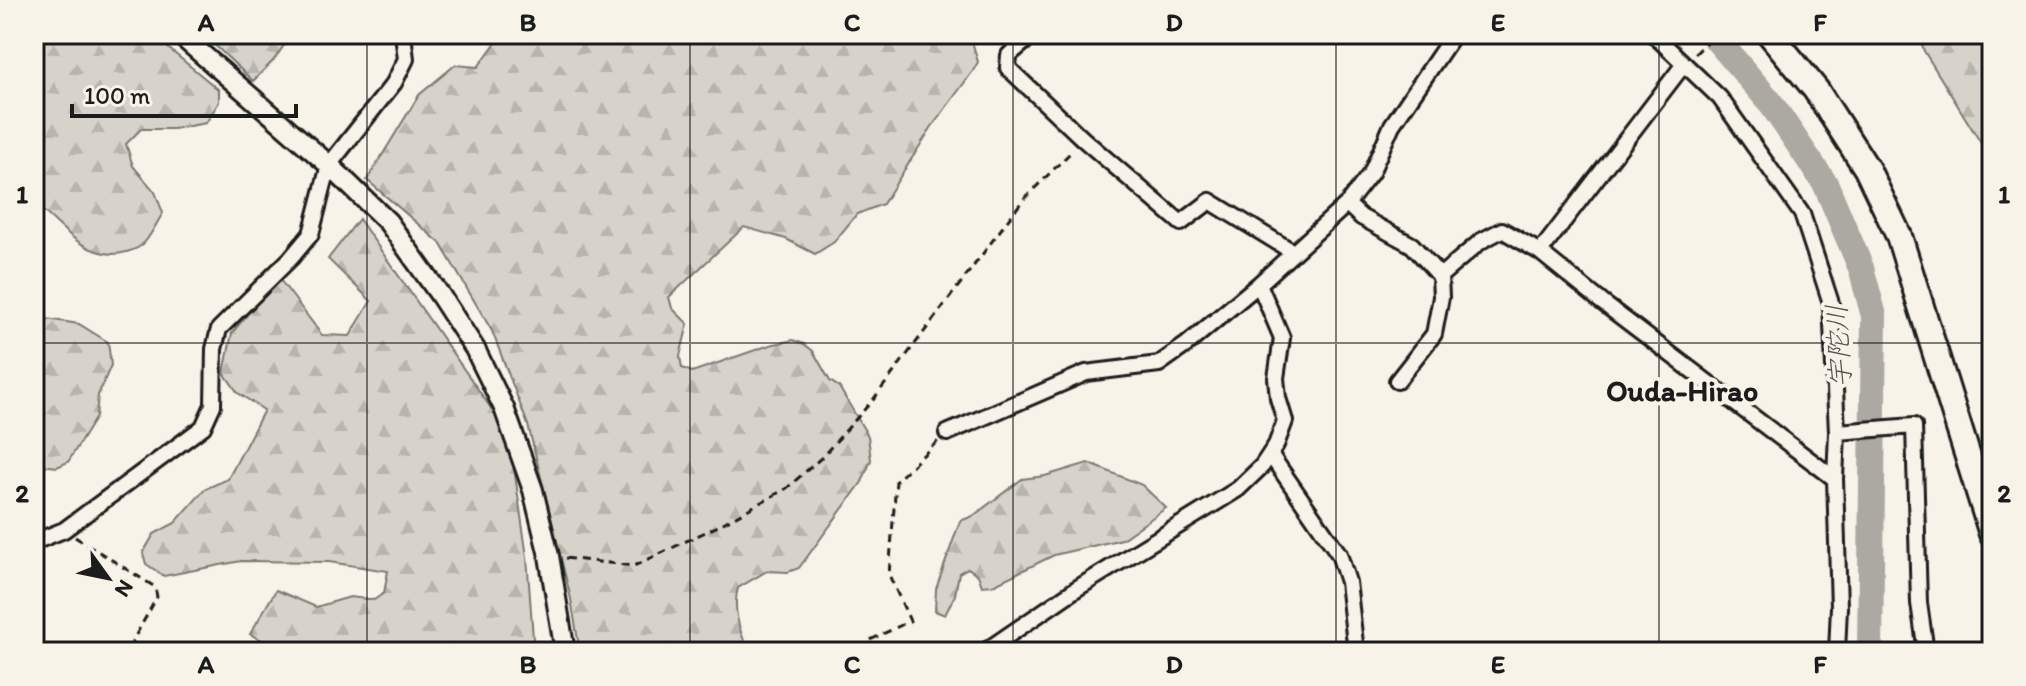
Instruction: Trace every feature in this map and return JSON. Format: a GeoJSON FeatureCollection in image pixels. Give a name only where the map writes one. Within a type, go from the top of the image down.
{"type":"FeatureCollection","features":[{"type":"Feature","properties":{"kind":"highway"},"geometry":{"type":"LineString","coordinates":[[1770,34],[1816,90],[1859,155],[1899,236],[1992,534]]}},
{"type":"Feature","properties":{"kind":"street"},"geometry":{"type":"LineString","coordinates":[[179,34],[329,165],[388,222],[475,349],[504,408],[533,490],[549,556],[565,652]]}},
{"type":"Feature","properties":{"kind":"street"},"geometry":{"type":"LineString","coordinates":[[34,542],[64,530],[203,427],[213,405],[214,349],[219,329],[311,234],[329,165],[394,83],[406,59],[403,34]]}},
{"type":"Feature","properties":{"kind":"street"},"geometry":{"type":"LineString","coordinates":[[1034,34],[1009,55],[1008,68],[1083,139],[1181,223],[1210,201],[1293,252]]}},
{"type":"Feature","properties":{"kind":"street"},"geometry":{"type":"LineString","coordinates":[[947,433],[1086,373],[1159,364],[1186,345],[1347,204],[1371,173],[1392,125],[1454,34]]}},
{"type":"Feature","properties":{"kind":"street"},"geometry":{"type":"LineString","coordinates":[[1653,34],[1720,98],[1802,214],[1831,303],[1839,432],[1835,479],[1839,607],[1837,652]]}},
{"type":"Feature","properties":{"kind":"street"},"geometry":{"type":"LineString","coordinates":[[1540,252],[1685,63]]}},
{"type":"Feature","properties":{"kind":"street"},"geometry":{"type":"LineString","coordinates":[[1347,204],[1361,217],[1412,245],[1440,276],[1441,297],[1434,334],[1397,381]]}},
{"type":"Feature","properties":{"kind":"street"},"geometry":{"type":"LineString","coordinates":[[1440,276],[1481,241],[1502,230],[1540,252],[1835,479]]}},
{"type":"Feature","properties":{"kind":"street"},"geometry":{"type":"LineString","coordinates":[[984,652],[1076,589],[1238,489],[1262,466],[1276,445],[1285,421],[1276,378],[1282,338],[1259,284]]}},
{"type":"Feature","properties":{"kind":"street"},"geometry":{"type":"LineString","coordinates":[[1839,432],[1914,426],[1919,603],[1917,652]]}},
{"type":"Feature","properties":{"kind":"street"},"geometry":{"type":"LineString","coordinates":[[1270,454],[1339,554],[1348,582],[1356,652]]}},
{"type":"Feature","properties":{"kind":"street"},"geometry":{"type":"LineString","coordinates":[[1919,603],[1926,652]]}},
{"type":"Feature","properties":{"kind":"path"},"geometry":{"type":"LineString","coordinates":[[1685,63],[1715,34]]}},
{"type":"Feature","properties":{"kind":"path"},"geometry":{"type":"LineString","coordinates":[[549,556],[634,566],[716,527],[787,488],[822,457],[873,400],[1023,200],[1083,139]]}},
{"type":"Feature","properties":{"kind":"path"},"geometry":{"type":"LineString","coordinates":[[869,652],[868,641],[910,621],[889,575],[896,481],[947,433]]}},
{"type":"Feature","properties":{"kind":"path"},"geometry":{"type":"LineString","coordinates":[[64,530],[155,587],[157,597],[125,652]]}},
{"type":"Feature","properties":{"kind":"path"},"geometry":{"type":"LineString","coordinates":[[132,642],[144,652]]}},
{"type":"Feature","properties":{"kind":"green space"},"geometry":{"type":"Polygon","coordinates":[[[34,34],[151,34],[219,90],[219,102],[206,123],[173,129],[141,129],[126,144],[133,166],[155,192],[163,213],[148,238],[135,249],[112,254],[89,248],[34,204],[34,34]]]}},
{"type":"Feature","properties":{"kind":"green space"},"geometry":{"type":"Polygon","coordinates":[[[203,34],[292,34],[273,61],[253,81],[203,34]]]}},
{"type":"Feature","properties":{"kind":"green space"},"geometry":{"type":"Polygon","coordinates":[[[502,34],[970,34],[978,62],[883,204],[857,214],[834,242],[815,254],[786,239],[744,227],[669,297],[672,308],[688,324],[680,356],[682,368],[692,372],[793,340],[804,344],[813,351],[830,381],[839,387],[868,436],[871,460],[862,482],[799,568],[788,572],[767,571],[738,588],[738,621],[749,652],[580,652],[571,599],[528,425],[492,331],[440,243],[367,180],[419,95],[455,65],[478,67],[502,34]]]}},
{"type":"Feature","properties":{"kind":"green space"},"geometry":{"type":"Polygon","coordinates":[[[1919,34],[1992,34],[1992,161],[1924,51],[1919,34]]]}},
{"type":"Feature","properties":{"kind":"green space"},"geometry":{"type":"Polygon","coordinates":[[[359,219],[509,434],[527,557],[534,652],[284,652],[250,634],[276,590],[316,607],[350,597],[374,600],[384,593],[388,571],[329,562],[241,561],[164,576],[146,564],[143,553],[154,534],[175,523],[205,489],[228,479],[264,410],[238,393],[224,373],[232,333],[278,277],[322,335],[350,336],[371,301],[328,259],[359,219]]]}},
{"type":"Feature","properties":{"kind":"green space"},"geometry":{"type":"Polygon","coordinates":[[[34,317],[79,324],[108,342],[111,365],[98,395],[96,417],[68,462],[57,467],[34,464],[34,317]]]}},
{"type":"Feature","properties":{"kind":"green space"},"geometry":{"type":"Polygon","coordinates":[[[1088,463],[1142,485],[1166,508],[1122,539],[1054,555],[993,585],[982,586],[978,575],[968,568],[959,573],[955,595],[945,615],[935,611],[936,589],[960,521],[973,516],[1022,479],[1045,476],[1088,463]]]}},
{"type":"Feature","properties":{"kind":"waterway","name":"宇陀川"},"geometry":{"type":"LineString","coordinates":[[1712,34],[1770,102],[1826,185],[1861,268],[1874,316],[1870,652]]}},
{"type":"Feature","properties":{"kind":"district","name":"Ouda-Hirao"},"geometry":{"type":"Point","coordinates":[1682,390]}}]}
